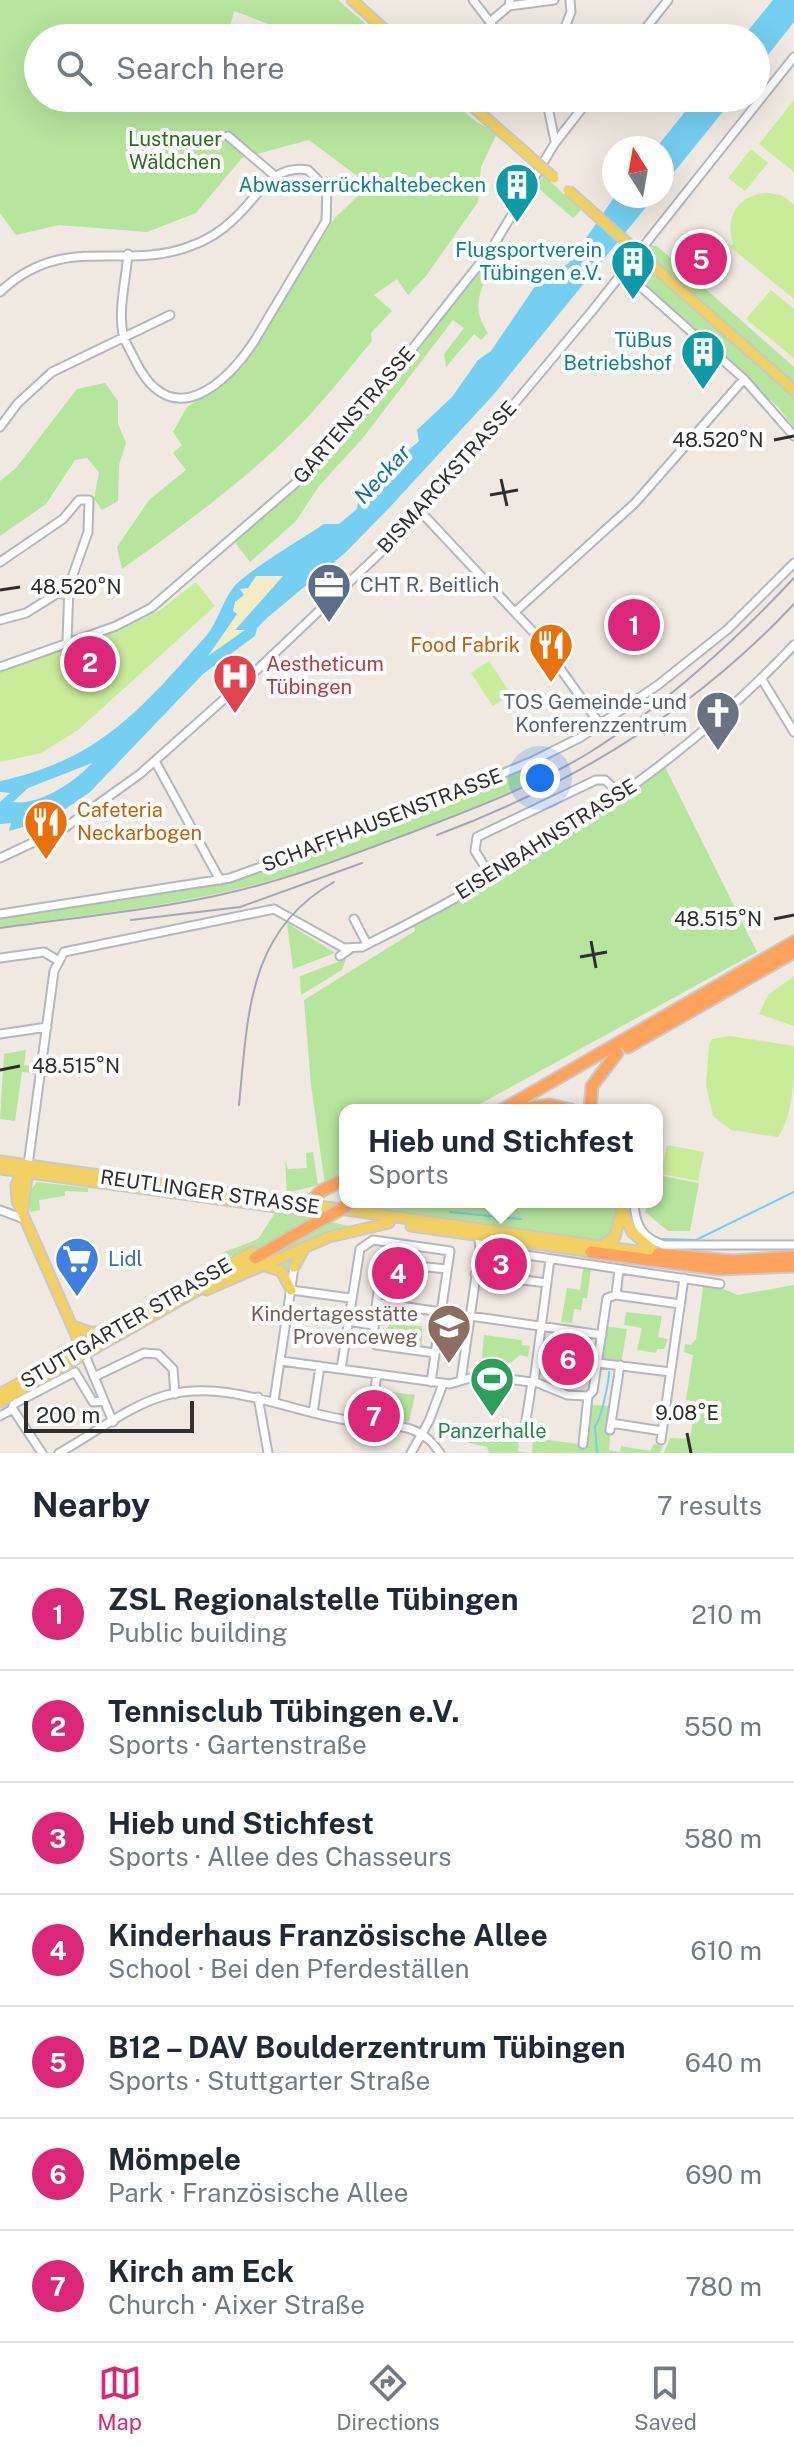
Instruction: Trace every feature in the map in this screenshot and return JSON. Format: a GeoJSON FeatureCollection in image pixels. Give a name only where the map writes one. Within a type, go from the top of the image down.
{"type":"FeatureCollection","features":[{"type":"Feature","properties":{"kind":"highway"},"geometry":{"type":"LineString","coordinates":[[512,1104],[794,942]]}},
{"type":"Feature","properties":{"kind":"highway"},"geometry":{"type":"LineString","coordinates":[[527,1104],[794,952]]}},
{"type":"Feature","properties":{"kind":"highway"},"geometry":{"type":"LineString","coordinates":[[590,1104],[592,1086],[617,1053]]}},
{"type":"Feature","properties":{"kind":"highway"},"geometry":{"type":"LineString","coordinates":[[307,1206],[321,1191],[339,1182]]}},
{"type":"Feature","properties":{"kind":"highway"},"geometry":{"type":"LineString","coordinates":[[257,1258],[339,1203]]}},
{"type":"Feature","properties":{"kind":"highway"},"geometry":{"type":"LineString","coordinates":[[294,1231],[342,1208]]}},
{"type":"Feature","properties":{"kind":"highway"},"geometry":{"type":"LineString","coordinates":[[591,1252],[718,1269],[794,1266]]}},
{"type":"Feature","properties":{"kind":"highway"},"geometry":{"type":"LineString","coordinates":[[658,1254],[732,1261],[794,1257]]}},
{"type":"Feature","properties":{"kind":"main road"},"geometry":{"type":"LineString","coordinates":[[352,0],[378,24]]}},
{"type":"Feature","properties":{"kind":"main road"},"geometry":{"type":"LineString","coordinates":[[479,112],[794,390]]}},
{"type":"Feature","properties":{"kind":"main road"},"geometry":{"type":"LineString","coordinates":[[1,1167],[18,1196],[83,1350]]}},
{"type":"Feature","properties":{"kind":"main road","name":"REUTLINGER STRASSE"},"geometry":{"type":"LineString","coordinates":[[1,1167],[307,1206],[591,1252]]}},
{"type":"Feature","properties":{"kind":"main road"},"geometry":{"type":"LineString","coordinates":[[18,1196],[25,1170]]}},
{"type":"Feature","properties":{"kind":"main road","name":"REUTLINGER STRASSE"},"geometry":{"type":"LineString","coordinates":[[25,1170],[389,1223],[658,1254]]}},
{"type":"Feature","properties":{"kind":"main road"},"geometry":{"type":"LineString","coordinates":[[620,1208],[637,1239],[658,1254]]}},
{"type":"Feature","properties":{"kind":"main road"},"geometry":{"type":"LineString","coordinates":[[591,1252],[604,1246],[619,1231],[621,1214]]}},
{"type":"Feature","properties":{"kind":"main road"},"geometry":{"type":"LineString","coordinates":[[257,1258],[305,1247],[344,1232],[389,1223]]}},
{"type":"Feature","properties":{"kind":"main road"},"geometry":{"type":"LineString","coordinates":[[294,1267],[305,1247]]}},
{"type":"Feature","properties":{"kind":"main road"},"geometry":{"type":"LineString","coordinates":[[257,1258],[281,1271],[291,1290]]}},
{"type":"Feature","properties":{"kind":"main road","name":"STUTTGARTER STRASSE"},"geometry":{"type":"LineString","coordinates":[[0,1394],[257,1258]]}},
{"type":"Feature","properties":{"kind":"main road","name":"STUTTGARTER STRASSE"},"geometry":{"type":"LineString","coordinates":[[0,1402],[108,1331],[257,1258]]}},
{"type":"Feature","properties":{"kind":"main road"},"geometry":{"type":"LineString","coordinates":[[72,1326],[90,1332],[108,1331]]}},
{"type":"Feature","properties":{"kind":"street"},"geometry":{"type":"LineString","coordinates":[[473,0],[490,22],[509,3],[554,0]]}},
{"type":"Feature","properties":{"kind":"street"},"geometry":{"type":"LineString","coordinates":[[566,24],[571,12],[570,0]]}},
{"type":"Feature","properties":{"kind":"street"},"geometry":{"type":"LineString","coordinates":[[649,24],[668,0]]}},
{"type":"Feature","properties":{"kind":"street","name":"BISMARCKSTRASSE"},"geometry":{"type":"LineString","coordinates":[[770,87],[794,57]]}},
{"type":"Feature","properties":{"kind":"street"},"geometry":{"type":"LineString","coordinates":[[551,112],[555,143]]}},
{"type":"Feature","properties":{"kind":"street","name":"GARTENSTRASSE"},"geometry":{"type":"LineString","coordinates":[[0,667],[116,626],[164,600],[316,464],[492,248],[555,143],[579,112]]}},
{"type":"Feature","properties":{"kind":"street","name":"BISMARCKSTRASSE"},"geometry":{"type":"LineString","coordinates":[[0,858],[66,827],[155,761],[259,668],[420,511],[503,418],[750,112]]}},
{"type":"Feature","properties":{"kind":"street"},"geometry":{"type":"LineString","coordinates":[[228,136],[275,176]]}},
{"type":"Feature","properties":{"kind":"street"},"geometry":{"type":"LineString","coordinates":[[0,292],[27,272],[58,260],[128,254],[173,251],[207,239],[236,217],[275,176],[294,169],[314,173],[327,189],[328,215],[244,357],[198,395],[171,398],[149,386],[123,336],[128,254]]}},
{"type":"Feature","properties":{"kind":"street"},"geometry":{"type":"LineString","coordinates":[[623,271],[744,379],[794,436]]}},
{"type":"Feature","properties":{"kind":"street"},"geometry":{"type":"LineString","coordinates":[[0,427],[44,378],[170,315]]}},
{"type":"Feature","properties":{"kind":"street"},"geometry":{"type":"LineString","coordinates":[[516,611],[635,503],[744,379]]}},
{"type":"Feature","properties":{"kind":"street"},"geometry":{"type":"LineString","coordinates":[[0,562],[63,519],[79,500],[87,498],[91,504],[88,532],[68,595],[67,641]]}},
{"type":"Feature","properties":{"kind":"street"},"geometry":{"type":"LineString","coordinates":[[420,511],[516,611],[599,723]]}},
{"type":"Feature","properties":{"kind":"street","name":"SCHAFFHAUSENSTRASSE"},"geometry":{"type":"LineString","coordinates":[[0,914],[220,880],[313,848],[558,750],[658,685],[718,637],[794,563]]}},
{"type":"Feature","properties":{"kind":"street"},"geometry":{"type":"LineString","coordinates":[[0,620],[26,613],[58,593],[68,595]]}},
{"type":"Feature","properties":{"kind":"street","name":"EISENBAHNSTRASSE"},"geometry":{"type":"LineString","coordinates":[[340,956],[492,878],[619,793],[696,739],[794,645]]}},
{"type":"Feature","properties":{"kind":"street"},"geometry":{"type":"LineString","coordinates":[[761,678],[794,732]]}},
{"type":"Feature","properties":{"kind":"street"},"geometry":{"type":"LineString","coordinates":[[155,761],[220,880]]}},
{"type":"Feature","properties":{"kind":"street"},"geometry":{"type":"LineString","coordinates":[[492,878],[475,851],[477,837],[596,780],[605,780],[619,793]]}},
{"type":"Feature","properties":{"kind":"street"},"geometry":{"type":"LineString","coordinates":[[25,1170],[57,960],[69,949],[274,909],[350,949]]}},
{"type":"Feature","properties":{"kind":"street"},"geometry":{"type":"LineString","coordinates":[[354,919],[367,944]]}},
{"type":"Feature","properties":{"kind":"street"},"geometry":{"type":"LineString","coordinates":[[0,958],[44,952],[57,960]]}},
{"type":"Feature","properties":{"kind":"street"},"geometry":{"type":"LineString","coordinates":[[0,1034],[47,1027]]}},
{"type":"Feature","properties":{"kind":"street"},"geometry":{"type":"LineString","coordinates":[[0,1209],[18,1196]]}},
{"type":"Feature","properties":{"kind":"street"},"geometry":{"type":"LineString","coordinates":[[635,1208],[639,1229],[651,1240],[664,1245],[794,1245]]}},
{"type":"Feature","properties":{"kind":"street"},"geometry":{"type":"LineString","coordinates":[[0,1209],[25,1218]]}},
{"type":"Feature","properties":{"kind":"street"},"geometry":{"type":"LineString","coordinates":[[461,1380],[480,1248],[478,1232]]}},
{"type":"Feature","properties":{"kind":"street"},"geometry":{"type":"LineString","coordinates":[[341,1369],[358,1252],[369,1240],[450,1251],[431,1382]]}},
{"type":"Feature","properties":{"kind":"street"},"geometry":{"type":"LineString","coordinates":[[480,1248],[720,1284]]}},
{"type":"Feature","properties":{"kind":"street"},"geometry":{"type":"LineString","coordinates":[[524,1433],[550,1259]]}},
{"type":"Feature","properties":{"kind":"street"},"geometry":{"type":"LineString","coordinates":[[435,1353],[376,1345],[372,1325],[379,1303],[382,1271],[387,1262],[447,1269]]}},
{"type":"Feature","properties":{"kind":"street"},"geometry":{"type":"LineString","coordinates":[[274,1401],[294,1267]]}},
{"type":"Feature","properties":{"kind":"street"},"geometry":{"type":"LineString","coordinates":[[616,1295],[619,1269]]}},
{"type":"Feature","properties":{"kind":"street"},"geometry":{"type":"LineString","coordinates":[[475,1274],[547,1283]]}},
{"type":"Feature","properties":{"kind":"street"},"geometry":{"type":"LineString","coordinates":[[661,1440],[684,1278]]}},
{"type":"Feature","properties":{"kind":"street"},"geometry":{"type":"LineString","coordinates":[[291,1290],[350,1298]]}},
{"type":"Feature","properties":{"kind":"street"},"geometry":{"type":"LineString","coordinates":[[583,1444],[588,1396],[593,1391],[607,1298],[616,1295],[680,1304]]}},
{"type":"Feature","properties":{"kind":"street"},"geometry":{"type":"LineString","coordinates":[[379,1303],[602,1335]]}},
{"type":"Feature","properties":{"kind":"street"},"geometry":{"type":"LineString","coordinates":[[348,1321],[372,1325]]}},
{"type":"Feature","properties":{"kind":"street"},"geometry":{"type":"LineString","coordinates":[[83,1350],[113,1422]]}},
{"type":"Feature","properties":{"kind":"street"},"geometry":{"type":"LineString","coordinates":[[94,1377],[144,1353],[158,1354],[173,1369],[175,1394]]}},
{"type":"Feature","properties":{"kind":"street"},"geometry":{"type":"LineString","coordinates":[[281,1361],[443,1384],[477,1375],[533,1382],[567,1395],[588,1396]]}},
{"type":"Feature","properties":{"kind":"street"},"geometry":{"type":"LineString","coordinates":[[598,1363],[670,1372]]}},
{"type":"Feature","properties":{"kind":"street"},"geometry":{"type":"LineString","coordinates":[[620,1365],[610,1427],[662,1431]]}},
{"type":"Feature","properties":{"kind":"street"},"geometry":{"type":"LineString","coordinates":[[313,1413],[320,1366]]}},
{"type":"Feature","properties":{"kind":"street"},"geometry":{"type":"LineString","coordinates":[[0,1416],[13,1409],[14,1404],[75,1372],[93,1402],[104,1401]]}},
{"type":"Feature","properties":{"kind":"street"},"geometry":{"type":"LineString","coordinates":[[370,1423],[377,1374]]}},
{"type":"Feature","properties":{"kind":"street"},"geometry":{"type":"LineString","coordinates":[[411,1453],[443,1384]]}},
{"type":"Feature","properties":{"kind":"street"},"geometry":{"type":"LineString","coordinates":[[59,1453],[145,1403],[175,1394],[212,1392],[258,1397],[313,1413],[421,1434],[440,1453]]}},
{"type":"Feature","properties":{"kind":"street"},"geometry":{"type":"LineString","coordinates":[[258,1397],[268,1453]]}},
{"type":"Feature","properties":{"kind":"street"},"geometry":{"type":"LineString","coordinates":[[13,1409],[42,1453]]}},
{"type":"Feature","properties":{"kind":"green space","name":"Lustnauer Wäldchen"},"geometry":{"type":"Polygon","coordinates":[[[0,0],[338,0],[366,24],[268,24],[234,11],[231,24],[24,24],[24,112],[465,112],[497,133],[481,167],[478,202],[426,276],[408,295],[397,279],[374,295],[392,311],[371,333],[372,341],[323,400],[291,434],[231,488],[122,569],[117,547],[149,500],[186,470],[173,453],[182,445],[173,432],[187,407],[225,383],[245,364],[334,219],[369,185],[309,140],[242,158],[196,213],[147,232],[59,225],[16,235],[0,213],[0,0]]]}},
{"type":"Feature","properties":{"kind":"green space"},"geometry":{"type":"Polygon","coordinates":[[[794,100],[794,172],[759,144],[794,100]]]}},
{"type":"Feature","properties":{"kind":"green space"},"geometry":{"type":"Polygon","coordinates":[[[751,149],[768,163],[745,191],[728,178],[751,149]]]}},
{"type":"Feature","properties":{"kind":"green space"},"geometry":{"type":"Polygon","coordinates":[[[539,171],[581,210],[573,218],[532,183],[539,171]]]}},
{"type":"Feature","properties":{"kind":"green space"},"geometry":{"type":"Polygon","coordinates":[[[768,193],[781,195],[794,204],[794,299],[730,247],[733,244],[732,216],[736,208],[749,197],[768,193]]]}},
{"type":"Feature","properties":{"kind":"green space"},"geometry":{"type":"Polygon","coordinates":[[[651,245],[657,246],[794,367],[794,428],[779,408],[637,280],[633,268],[651,245]]]}},
{"type":"Feature","properties":{"kind":"green space"},"geometry":{"type":"Polygon","coordinates":[[[492,248],[496,263],[485,280],[478,306],[488,333],[481,340],[474,334],[446,367],[444,354],[464,328],[453,320],[362,439],[319,486],[296,521],[250,562],[233,540],[328,452],[492,248]]]}},
{"type":"Feature","properties":{"kind":"green space"},"geometry":{"type":"Polygon","coordinates":[[[771,290],[794,309],[794,358],[746,319],[771,290]]]}},
{"type":"Feature","properties":{"kind":"green space"},"geometry":{"type":"Polygon","coordinates":[[[105,383],[118,401],[118,424],[126,443],[119,465],[118,501],[102,510],[94,499],[99,472],[87,458],[75,460],[46,504],[0,536],[0,481],[16,468],[77,389],[105,383]]]}},
{"type":"Feature","properties":{"kind":"green space"},"geometry":{"type":"Polygon","coordinates":[[[196,582],[215,606],[78,730],[41,753],[0,762],[0,673],[52,650],[121,630],[159,611],[196,582]]]}},
{"type":"Feature","properties":{"kind":"green space"},"geometry":{"type":"Polygon","coordinates":[[[489,661],[511,694],[493,706],[471,673],[489,661]]]}},
{"type":"Feature","properties":{"kind":"green space"},"geometry":{"type":"Polygon","coordinates":[[[533,761],[536,780],[426,828],[310,869],[176,902],[0,927],[0,914],[230,878],[533,761]]]}},
{"type":"Feature","properties":{"kind":"green space"},"geometry":{"type":"Polygon","coordinates":[[[663,763],[757,952],[480,1104],[339,1104],[339,1177],[325,1185],[311,1085],[304,1000],[415,931],[413,920],[501,872],[663,763]]]}},
{"type":"Feature","properties":{"kind":"green space"},"geometry":{"type":"Polygon","coordinates":[[[287,923],[335,953],[293,969],[287,923]]]}},
{"type":"Feature","properties":{"kind":"green space"},"geometry":{"type":"Polygon","coordinates":[[[346,959],[342,970],[301,995],[300,976],[346,959]]]}},
{"type":"Feature","properties":{"kind":"green space"},"geometry":{"type":"Polygon","coordinates":[[[794,976],[794,1026],[759,1014],[768,995],[794,976]]]}},
{"type":"Feature","properties":{"kind":"green space"},"geometry":{"type":"Polygon","coordinates":[[[730,1036],[794,1046],[790,1106],[778,1137],[731,1130],[713,1116],[706,1085],[709,1045],[712,1039],[730,1036]]]}},
{"type":"Feature","properties":{"kind":"green space"},"geometry":{"type":"Polygon","coordinates":[[[26,1050],[24,1065],[36,1067],[35,1073],[22,1072],[15,1121],[0,1119],[4,1054],[26,1050]]]}},
{"type":"Feature","properties":{"kind":"green space"},"geometry":{"type":"Polygon","coordinates":[[[667,1145],[704,1152],[698,1181],[663,1174],[667,1145]]]}},
{"type":"Feature","properties":{"kind":"green space"},"geometry":{"type":"Polygon","coordinates":[[[313,1152],[318,1185],[287,1193],[285,1160],[288,1169],[307,1168],[306,1153],[313,1152]]]}},
{"type":"Feature","properties":{"kind":"green space"},"geometry":{"type":"Polygon","coordinates":[[[663,1176],[699,1183],[690,1231],[668,1231],[645,1212],[647,1208],[663,1208],[663,1176]]]}},
{"type":"Feature","properties":{"kind":"green space"},"geometry":{"type":"Polygon","coordinates":[[[37,1182],[88,1188],[88,1192],[65,1191],[65,1196],[39,1200],[40,1210],[30,1212],[29,1192],[37,1182]]]}},
{"type":"Feature","properties":{"kind":"green space"},"geometry":{"type":"Polygon","coordinates":[[[376,1208],[619,1208],[622,1220],[604,1246],[393,1218],[376,1208]]]}},
{"type":"Feature","properties":{"kind":"green space"},"geometry":{"type":"Polygon","coordinates":[[[275,1213],[358,1228],[319,1241],[304,1252],[291,1290],[287,1280],[265,1266],[220,1286],[222,1253],[258,1239],[275,1213]]]}},
{"type":"Feature","properties":{"kind":"green space"},"geometry":{"type":"Polygon","coordinates":[[[583,1268],[591,1269],[587,1298],[583,1298],[581,1310],[574,1309],[572,1323],[561,1322],[567,1288],[580,1290],[583,1268]]]}},
{"type":"Feature","properties":{"kind":"green space"},"geometry":{"type":"Polygon","coordinates":[[[704,1281],[738,1295],[794,1285],[794,1453],[664,1453],[670,1438],[690,1439],[696,1402],[686,1400],[693,1355],[684,1352],[685,1344],[691,1345],[696,1339],[704,1281]]]}},
{"type":"Feature","properties":{"kind":"green space"},"geometry":{"type":"Polygon","coordinates":[[[389,1305],[398,1306],[397,1314],[385,1313],[383,1326],[377,1325],[376,1337],[395,1340],[396,1330],[387,1329],[389,1325],[422,1326],[422,1349],[430,1352],[374,1343],[374,1321],[379,1312],[389,1305]]]}},
{"type":"Feature","properties":{"kind":"green space"},"geometry":{"type":"Polygon","coordinates":[[[626,1312],[662,1316],[658,1337],[668,1339],[664,1349],[657,1349],[656,1353],[637,1350],[642,1328],[624,1325],[626,1312]]]}},
{"type":"Feature","properties":{"kind":"green space"},"geometry":{"type":"Polygon","coordinates":[[[603,1326],[627,1329],[621,1364],[598,1363],[603,1326]]]}},
{"type":"Feature","properties":{"kind":"green space"},"geometry":{"type":"Polygon","coordinates":[[[545,1330],[583,1335],[574,1389],[554,1383],[561,1335],[545,1330]]]}},
{"type":"Feature","properties":{"kind":"green space"},"geometry":{"type":"Polygon","coordinates":[[[484,1335],[522,1340],[522,1345],[530,1346],[528,1357],[520,1355],[510,1363],[482,1358],[484,1335]]]}},
{"type":"Feature","properties":{"kind":"green space"},"geometry":{"type":"Polygon","coordinates":[[[384,1391],[415,1395],[409,1422],[387,1413],[383,1417],[384,1391]]]}},
{"type":"Feature","properties":{"kind":"green space"},"geometry":{"type":"Polygon","coordinates":[[[591,1405],[612,1406],[609,1450],[620,1452],[621,1446],[650,1451],[654,1444],[663,1446],[660,1453],[532,1453],[533,1438],[586,1445],[591,1405]]]}},
{"type":"Feature","properties":{"kind":"green space"},"geometry":{"type":"Polygon","coordinates":[[[437,1423],[519,1437],[518,1451],[529,1453],[489,1453],[487,1447],[436,1435],[437,1423]]]}},
{"type":"Feature","properties":{"kind":"sand"},"geometry":{"type":"Polygon","coordinates":[[[255,576],[283,576],[236,629],[246,629],[208,657],[237,615],[232,611],[239,589],[255,576]]]}},
{"type":"Feature","properties":{"kind":"water"},"geometry":{"type":"Polygon","coordinates":[[[773,0],[794,0],[794,22],[770,52],[770,24],[753,24],[773,0]]]}},
{"type":"Feature","properties":{"kind":"water"},"geometry":{"type":"Polygon","coordinates":[[[685,112],[723,112],[674,172],[674,136],[666,136],[685,112]]]}},
{"type":"Feature","properties":{"kind":"water","name":"Neckar"},"geometry":{"type":"Polygon","coordinates":[[[607,208],[645,208],[494,394],[345,553],[267,618],[257,628],[255,636],[203,674],[90,792],[51,819],[9,831],[11,823],[0,824],[0,802],[10,793],[0,792],[0,781],[65,760],[116,728],[161,686],[206,636],[239,581],[324,524],[339,524],[357,509],[359,493],[419,441],[417,430],[452,397],[478,360],[491,351],[540,279],[569,263],[607,208]],[[256,576],[248,588],[240,589],[244,595],[235,602],[233,611],[237,614],[208,656],[245,630],[235,630],[283,576],[256,576]],[[92,763],[28,788],[13,802],[45,796],[76,778],[92,763]]]}},
{"type":"Feature","properties":{"kind":"waterway"},"geometry":{"type":"LineString","coordinates":[[663,1239],[696,1240],[794,1192]]}},
{"type":"Feature","properties":{"kind":"waterway"},"geometry":{"type":"LineString","coordinates":[[450,1212],[521,1219]]}},
{"type":"Feature","properties":{"kind":"waterway"},"geometry":{"type":"LineString","coordinates":[[597,1453],[595,1426],[602,1409],[609,1372]]}},
{"type":"Feature","properties":{"kind":"railway"},"geometry":{"type":"LineString","coordinates":[[0,928],[162,906],[265,884],[362,851],[523,787],[587,754],[642,716],[722,650],[794,578]]}},
{"type":"Feature","properties":{"kind":"railway"},"geometry":{"type":"LineString","coordinates":[[437,835],[537,792],[629,740],[715,678],[756,643],[794,604]]}},
{"type":"Feature","properties":{"kind":"railway"},"geometry":{"type":"LineString","coordinates":[[131,920],[240,907],[362,863]]}},
{"type":"Feature","properties":{"kind":"railway"},"geometry":{"type":"LineString","coordinates":[[239,1105],[250,1008],[268,951],[284,925],[305,902],[334,882]]}},
{"type":"Feature","properties":{"kind":"place","name":"Abwasserrückhaltebecken"},"geometry":{"type":"Point","coordinates":[517,224]}},
{"type":"Feature","properties":{"kind":"place","name":"B12 – DAV Boulderzentrum Tübingen"},"geometry":{"type":"Point","coordinates":[701,259]}},
{"type":"Feature","properties":{"kind":"place","name":"Flugsportverein Tübingen e.V."},"geometry":{"type":"Point","coordinates":[633,301]}},
{"type":"Feature","properties":{"kind":"place","name":"TüBus Betriebshof"},"geometry":{"type":"Point","coordinates":[703,391]}},
{"type":"Feature","properties":{"kind":"place","name":"CHT R. Beitlich"},"geometry":{"type":"Point","coordinates":[329,624]}},
{"type":"Feature","properties":{"kind":"place","name":"ZSL Regionalstelle Tübingen"},"geometry":{"type":"Point","coordinates":[634,625]}},
{"type":"Feature","properties":{"kind":"place","name":"Tennisclub Tübingen e.V."},"geometry":{"type":"Point","coordinates":[90,662]}},
{"type":"Feature","properties":{"kind":"place","name":"Food Fabrik"},"geometry":{"type":"Point","coordinates":[551,684]}},
{"type":"Feature","properties":{"kind":"place","name":"Aestheticum Tübingen"},"geometry":{"type":"Point","coordinates":[235,715]}},
{"type":"Feature","properties":{"kind":"place","name":"TOS Gemeinde- und Konferenzzentrum"},"geometry":{"type":"Point","coordinates":[718,752]}},
{"type":"Feature","properties":{"kind":"place","name":"Cafeteria Neckarbogen"},"geometry":{"type":"Point","coordinates":[46,861]}},
{"type":"Feature","properties":{"kind":"place","name":"Hieb und Stichfest"},"geometry":{"type":"Point","coordinates":[501,1264]}},
{"type":"Feature","properties":{"kind":"place","name":"Kinderhaus Französische Allee"},"geometry":{"type":"Point","coordinates":[398,1273]}},
{"type":"Feature","properties":{"kind":"place","name":"Lidl"},"geometry":{"type":"Point","coordinates":[77,1298]}},
{"type":"Feature","properties":{"kind":"place","name":"Mömpele"},"geometry":{"type":"Point","coordinates":[568,1359]}},
{"type":"Feature","properties":{"kind":"place","name":"Kindertagesstätte Provenceweg"},"geometry":{"type":"Point","coordinates":[449,1365]}},
{"type":"Feature","properties":{"kind":"place","name":"Kirch am Eck"},"geometry":{"type":"Point","coordinates":[374,1416]}},
{"type":"Feature","properties":{"kind":"place","name":"Panzerhalle"},"geometry":{"type":"Point","coordinates":[492,1418]}}]}
